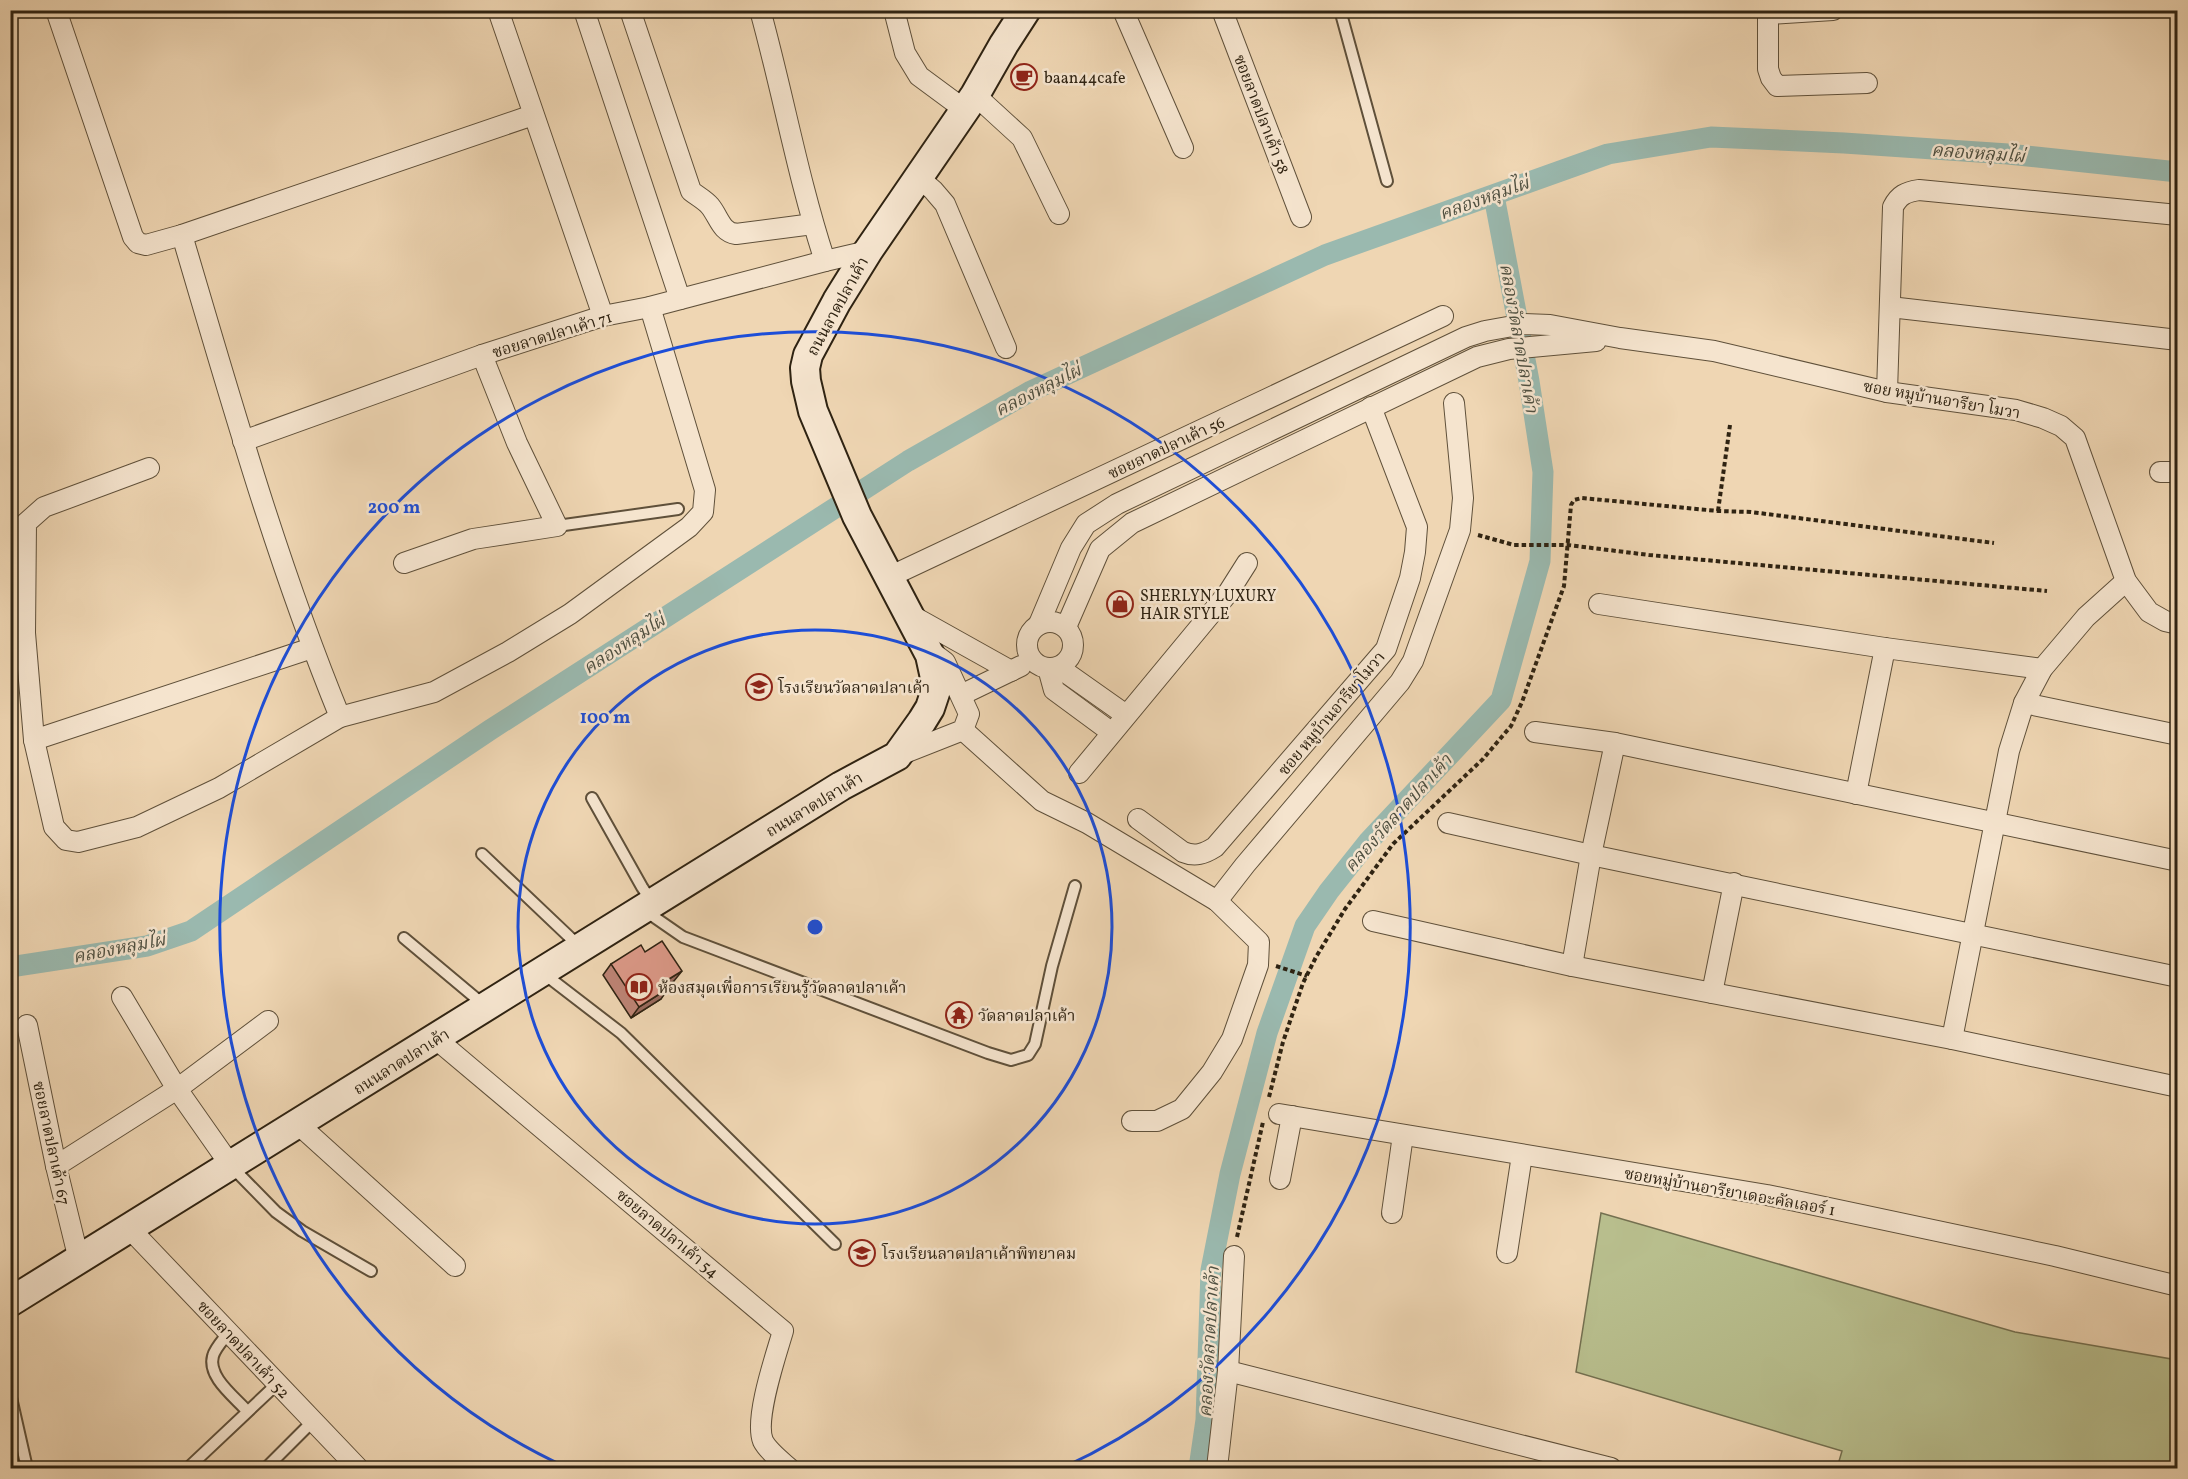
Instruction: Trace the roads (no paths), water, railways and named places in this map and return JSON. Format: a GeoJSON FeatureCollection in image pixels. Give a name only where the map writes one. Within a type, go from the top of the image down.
{"type":"FeatureCollection","features":[{"type":"Feature","properties":{"kind":"main road","name":"ถนนลาดปลาเค้า"},"geometry":{"type":"LineString","coordinates":[[10,1302],[841,786],[897,756],[922,721],[934,697],[937,687],[935,675],[926,648],[857,516],[813,411],[805,368],[808,355],[868,251],[970,102],[1026,10]]}},
{"type":"Feature","properties":{"kind":"street"},"geometry":{"type":"LineString","coordinates":[[56,10],[133,237],[138,243],[146,245],[182,235],[533,115]]}},
{"type":"Feature","properties":{"kind":"street"},"geometry":{"type":"LineString","coordinates":[[498,10],[603,316]]}},
{"type":"Feature","properties":{"kind":"street"},"geometry":{"type":"LineString","coordinates":[[584,10],[680,299]]}},
{"type":"Feature","properties":{"kind":"street"},"geometry":{"type":"LineString","coordinates":[[630,10],[691,191],[709,205],[725,230],[730,233],[813,225]]}},
{"type":"Feature","properties":{"kind":"street"},"geometry":{"type":"LineString","coordinates":[[760,10],[776,66],[813,225],[825,261]]}},
{"type":"Feature","properties":{"kind":"street"},"geometry":{"type":"LineString","coordinates":[[894,10],[905,53],[919,76],[970,102],[1022,138],[1059,214]]}},
{"type":"Feature","properties":{"kind":"street"},"geometry":{"type":"LineString","coordinates":[[1123,10],[1184,148]]}},
{"type":"Feature","properties":{"kind":"street","name":"ซอยลาดปลาเค้า 58"},"geometry":{"type":"LineString","coordinates":[[1222,10],[1301,217]]}},
{"type":"Feature","properties":{"kind":"street"},"geometry":{"type":"LineString","coordinates":[[1833,10],[1768,12],[1768,69],[1771,78],[1777,86],[1867,83]]}},
{"type":"Feature","properties":{"kind":"street"},"geometry":{"type":"LineString","coordinates":[[919,178],[945,204],[1006,348]]}},
{"type":"Feature","properties":{"kind":"street"},"geometry":{"type":"LineString","coordinates":[[1887,392],[1893,207],[1898,197],[1909,191],[2178,215]]}},
{"type":"Feature","properties":{"kind":"street"},"geometry":{"type":"LineString","coordinates":[[182,235],[243,441],[312,648],[340,717]]}},
{"type":"Feature","properties":{"kind":"street","name":"ซอยลาดปลาเค้า 71"},"geometry":{"type":"LineString","coordinates":[[243,441],[482,355],[603,316],[650,307],[868,251]]}},
{"type":"Feature","properties":{"kind":"street"},"geometry":{"type":"LineString","coordinates":[[149,468],[44,507],[26,523],[25,633],[34,740],[54,827],[66,840],[78,842],[137,827],[219,788],[340,717],[434,692],[508,652],[570,614],[689,527],[703,512],[705,490],[650,307]]}},
{"type":"Feature","properties":{"kind":"street"},"geometry":{"type":"LineString","coordinates":[[1890,307],[2178,340]]}},
{"type":"Feature","properties":{"kind":"street","name":"ซอยลาดปลาเค้า 56"},"geometry":{"type":"LineString","coordinates":[[889,577],[1443,316]]}},
{"type":"Feature","properties":{"kind":"street"},"geometry":{"type":"LineString","coordinates":[[1126,715],[1046,665],[1027,648],[1027,641],[1039,624],[1071,548],[1086,524],[1117,504],[1466,337],[1524,324],[1550,325],[1620,338]]}},
{"type":"Feature","properties":{"kind":"street"},"geometry":{"type":"LineString","coordinates":[[1066,627],[1100,549],[1132,524],[1477,357],[1509,349],[1620,338]]}},
{"type":"Feature","properties":{"kind":"street","name":"ซอย หมูบ้านอารียา โมวา"},"geometry":{"type":"LineString","coordinates":[[1620,338],[1714,351],[1887,392],[2016,410],[2061,426],[2075,438],[2126,581],[2149,612],[2165,621],[2178,624]]}},
{"type":"Feature","properties":{"kind":"street"},"geometry":{"type":"LineString","coordinates":[[404,563],[473,539],[557,526],[517,443],[482,355]]}},
{"type":"Feature","properties":{"kind":"street"},"geometry":{"type":"LineString","coordinates":[[1217,901],[1400,682],[1413,661],[1460,530],[1463,498],[1454,403]]}},
{"type":"Feature","properties":{"kind":"street","name":"ซอย หมูบ้านอารียาโมวา"},"geometry":{"type":"LineString","coordinates":[[1137,819],[1191,855],[1215,847],[1386,650],[1410,578],[1416,552],[1418,527],[1371,407]]}},
{"type":"Feature","properties":{"kind":"street"},"geometry":{"type":"LineString","coordinates":[[1079,773],[1228,592],[1247,563]]}},
{"type":"Feature","properties":{"kind":"street"},"geometry":{"type":"LineString","coordinates":[[1952,1039],[2009,751],[2024,703],[2043,669],[2086,617],[2126,581]]}},
{"type":"Feature","properties":{"kind":"street"},"geometry":{"type":"LineString","coordinates":[[1599,604],[1885,648],[2043,669]]}},
{"type":"Feature","properties":{"kind":"street"},"geometry":{"type":"LineString","coordinates":[[909,614],[1011,671]]}},
{"type":"Feature","properties":{"kind":"street"},"geometry":{"type":"LineString","coordinates":[[961,696],[1011,671],[1066,663],[1074,649],[1074,641],[1066,627],[1053,622],[1039,624]]}},
{"type":"Feature","properties":{"kind":"street"},"geometry":{"type":"LineString","coordinates":[[34,740],[312,648]]}},
{"type":"Feature","properties":{"kind":"street"},"geometry":{"type":"LineString","coordinates":[[897,756],[963,730],[969,714],[945,662],[926,648]]}},
{"type":"Feature","properties":{"kind":"street"},"geometry":{"type":"LineString","coordinates":[[1856,794],[1885,648]]}},
{"type":"Feature","properties":{"kind":"street"},"geometry":{"type":"LineString","coordinates":[[1046,665],[1054,690],[1111,732]]}},
{"type":"Feature","properties":{"kind":"street"},"geometry":{"type":"LineString","coordinates":[[2024,703],[2178,735]]}},
{"type":"Feature","properties":{"kind":"street"},"geometry":{"type":"LineString","coordinates":[[963,730],[1042,801],[1087,823],[1217,901],[1259,942],[1258,965],[1232,1038],[1212,1072],[1182,1109],[1157,1121],[1132,1121]]}},
{"type":"Feature","properties":{"kind":"street"},"geometry":{"type":"LineString","coordinates":[[1535,732],[1615,743],[2178,861]]}},
{"type":"Feature","properties":{"kind":"street"},"geometry":{"type":"LineString","coordinates":[[1572,966],[1591,855],[1615,743]]}},
{"type":"Feature","properties":{"kind":"street"},"geometry":{"type":"LineString","coordinates":[[1448,823],[2178,977]]}},
{"type":"Feature","properties":{"kind":"street"},"geometry":{"type":"LineString","coordinates":[[1712,993],[1734,883]]}},
{"type":"Feature","properties":{"kind":"street"},"geometry":{"type":"LineString","coordinates":[[1373,921],[1572,966],[1952,1039],[2178,1087]]}},
{"type":"Feature","properties":{"kind":"street"},"geometry":{"type":"LineString","coordinates":[[122,997],[177,1089],[231,1166]]}},
{"type":"Feature","properties":{"kind":"street"},"geometry":{"type":"LineString","coordinates":[[56,1166],[177,1089],[268,1021]]}},
{"type":"Feature","properties":{"kind":"street","name":"ซอยลาดปลาเค้า 67"},"geometry":{"type":"LineString","coordinates":[[27,1025],[56,1166],[79,1260]]}},
{"type":"Feature","properties":{"kind":"street","name":"ซอยลาดปลาเค้า 54"},"geometry":{"type":"LineString","coordinates":[[436,1039],[783,1331],[762,1417],[761,1434],[764,1444],[789,1468]]}},
{"type":"Feature","properties":{"kind":"street","name":"ซอยหมู่บ้านอารียาเดอะคัลเลอร์ 1"},"geometry":{"type":"LineString","coordinates":[[1280,1179],[1276,1112],[1767,1195],[2055,1256],[2178,1286]]}},
{"type":"Feature","properties":{"kind":"street"},"geometry":{"type":"LineString","coordinates":[[298,1124],[455,1266]]}},
{"type":"Feature","properties":{"kind":"street"},"geometry":{"type":"LineString","coordinates":[[1392,1212],[1403,1135]]}},
{"type":"Feature","properties":{"kind":"street"},"geometry":{"type":"LineString","coordinates":[[1507,1253],[1522,1155]]}},
{"type":"Feature","properties":{"kind":"street","name":"ซอยลาดปลาเค้า 52"},"geometry":{"type":"LineString","coordinates":[[130,1229],[358,1468]]}},
{"type":"Feature","properties":{"kind":"street"},"geometry":{"type":"LineString","coordinates":[[1218,1468],[1228,1371],[1234,1256]]}},
{"type":"Feature","properties":{"kind":"street"},"geometry":{"type":"LineString","coordinates":[[1228,1371],[1611,1468]]}},
{"type":"Feature","properties":{"kind":"lane"},"geometry":{"type":"LineString","coordinates":[[1340,10],[1387,181]]}},
{"type":"Feature","properties":{"kind":"lane"},"geometry":{"type":"LineString","coordinates":[[557,526],[678,509]]}},
{"type":"Feature","properties":{"kind":"lane"},"geometry":{"type":"LineString","coordinates":[[592,798],[642,887],[649,907],[683,937],[1011,1060],[1028,1055],[1035,1044],[1052,966],[1076,886]]}},
{"type":"Feature","properties":{"kind":"lane"},"geometry":{"type":"LineString","coordinates":[[482,854],[582,948]]}},
{"type":"Feature","properties":{"kind":"lane"},"geometry":{"type":"LineString","coordinates":[[404,938],[487,1007]]}},
{"type":"Feature","properties":{"kind":"lane"},"geometry":{"type":"LineString","coordinates":[[542,973],[621,1033],[835,1244]]}},
{"type":"Feature","properties":{"kind":"lane"},"geometry":{"type":"LineString","coordinates":[[231,1166],[285,1219],[371,1271]]}},
{"type":"Feature","properties":{"kind":"lane"},"geometry":{"type":"LineString","coordinates":[[229,1332],[213,1355],[213,1370],[216,1377],[247,1411]]}},
{"type":"Feature","properties":{"kind":"lane"},"geometry":{"type":"LineString","coordinates":[[188,1468],[277,1384]]}},
{"type":"Feature","properties":{"kind":"lane"},"geometry":{"type":"LineString","coordinates":[[10,1393],[27,1468]]}},
{"type":"Feature","properties":{"kind":"lane"},"geometry":{"type":"LineString","coordinates":[[266,1468],[313,1421]]}},
{"type":"Feature","properties":{"kind":"waterway","name":"คลองหลุมไผ่"},"geometry":{"type":"LineString","coordinates":[[10,967],[147,946],[191,931],[490,730],[908,461],[1031,391],[1325,255],[1608,154],[1711,137],[2008,154],[2178,172]]}},
{"type":"Feature","properties":{"kind":"waterway","name":"คลองวัดลาดปลาเค้า"},"geometry":{"type":"LineString","coordinates":[[1199,1468],[1206,1420],[1211,1270],[1230,1174],[1267,1033],[1305,926],[1329,891],[1368,842],[1501,700],[1540,561],[1543,472],[1529,381],[1494,196]]}},
{"type":"Feature","properties":{"kind":"place","name":"baan44cafe"},"geometry":{"type":"Point","coordinates":[1024,77]}},
{"type":"Feature","properties":{"kind":"place","name":"SHERLYN LUXURY HAIR STYLE"},"geometry":{"type":"Point","coordinates":[1120,604]}},
{"type":"Feature","properties":{"kind":"place","name":"โรงเรียนวัดลาดปลาเค้า"},"geometry":{"type":"Point","coordinates":[759,687]}},
{"type":"Feature","properties":{"kind":"place","name":"ห้องสมุดเพื่อการเรียนรู้วัดลาดปลาเค้า"},"geometry":{"type":"Point","coordinates":[639,987]}},
{"type":"Feature","properties":{"kind":"place","name":"วัดลาดปลาเค้า"},"geometry":{"type":"Point","coordinates":[959,1015]}},
{"type":"Feature","properties":{"kind":"place","name":"โรงเรียนลาดปลาเค้าพิทยาคม"},"geometry":{"type":"Point","coordinates":[862,1253]}}]}
